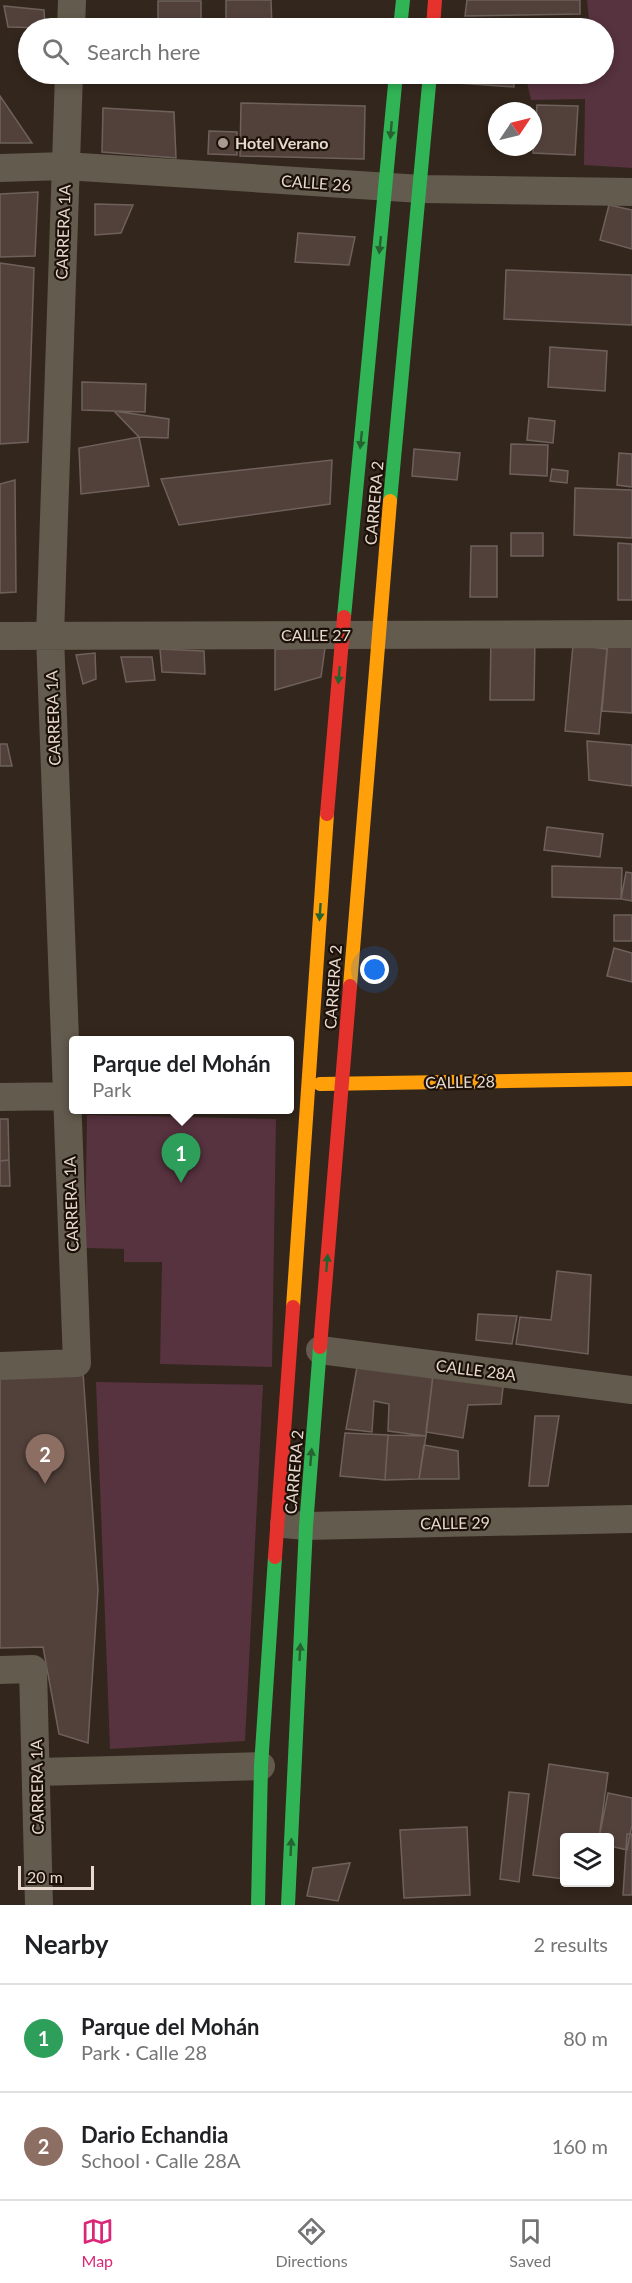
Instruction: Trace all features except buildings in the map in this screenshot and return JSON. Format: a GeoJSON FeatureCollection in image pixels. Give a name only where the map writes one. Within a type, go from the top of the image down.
{"type":"FeatureCollection","features":[{"type":"Feature","properties":{"kind":"street"},"geometry":{"type":"LineString","coordinates":[[71,18],[72,0]]}},
{"type":"Feature","properties":{"kind":"street"},"geometry":{"type":"LineString","coordinates":[[401,18],[403,0]]}},
{"type":"Feature","properties":{"kind":"street"},"geometry":{"type":"LineString","coordinates":[[434,18],[435,0]]}},
{"type":"Feature","properties":{"kind":"street","name":"CARRERA 1A"},"geometry":{"type":"LineString","coordinates":[[69,84],[50,636],[69,1073]]}},
{"type":"Feature","properties":{"kind":"street","name":"CARRERA 2"},"geometry":{"type":"LineString","coordinates":[[258,1905],[261,1766],[292,1525],[320,1350],[342,1084],[340,880],[342,635],[395,84]]}},
{"type":"Feature","properties":{"kind":"street","name":"CARRERA 2"},"geometry":{"type":"LineString","coordinates":[[288,1905],[292,1525],[287,1367],[298,1085],[340,880],[378,635],[429,84]]}},
{"type":"Feature","properties":{"kind":"street","name":"CALLE 26"},"geometry":{"type":"LineString","coordinates":[[0,168],[65,166],[421,189],[632,192]]}},
{"type":"Feature","properties":{"kind":"street","name":"CALLE 27"},"geometry":{"type":"LineString","coordinates":[[0,636],[632,634]]}},
{"type":"Feature","properties":{"kind":"street","name":"CALLE 28"},"geometry":{"type":"LineString","coordinates":[[298,1085],[632,1079]]}},
{"type":"Feature","properties":{"kind":"street"},"geometry":{"type":"LineString","coordinates":[[0,1097],[69,1096]]}},
{"type":"Feature","properties":{"kind":"street","name":"CARRERA 1A"},"geometry":{"type":"LineString","coordinates":[[0,1366],[77,1363],[70,1114]]}},
{"type":"Feature","properties":{"kind":"street","name":"CALLE 28A"},"geometry":{"type":"LineString","coordinates":[[320,1350],[632,1390]]}},
{"type":"Feature","properties":{"kind":"street","name":"CALLE 29"},"geometry":{"type":"LineString","coordinates":[[292,1525],[632,1519]]}},
{"type":"Feature","properties":{"kind":"street","name":"CARRERA 1A"},"geometry":{"type":"LineString","coordinates":[[0,1670],[33,1669],[39,1905]]}},
{"type":"Feature","properties":{"kind":"street"},"geometry":{"type":"LineString","coordinates":[[37,1772],[261,1766]]}},
{"type":"Feature","properties":{"kind":"shaded area"},"geometry":{"type":"Polygon","coordinates":[[[587,0],[632,0],[632,168],[584,165],[585,99],[531,100],[527,84],[614,84],[614,18],[589,18],[587,0]]]}},
{"type":"Feature","properties":{"kind":"shaded area"},"geometry":{"type":"Polygon","coordinates":[[[87,1115],[276,1119],[272,1367],[160,1364],[162,1262],[124,1262],[124,1249],[85,1248],[87,1115]]]}},
{"type":"Feature","properties":{"kind":"shaded area"},"geometry":{"type":"Polygon","coordinates":[[[96,1382],[263,1385],[245,1741],[110,1749],[96,1382]]]}},
{"type":"Feature","properties":{"kind":"traffic: fast"},"geometry":{"type":"LineString","coordinates":[[401,18],[403,0]]}},
{"type":"Feature","properties":{"kind":"traffic: fast"},"geometry":{"type":"LineString","coordinates":[[344,617],[395,84]]}},
{"type":"Feature","properties":{"kind":"traffic: fast"},"geometry":{"type":"LineString","coordinates":[[390,501],[429,84]]}},
{"type":"Feature","properties":{"kind":"traffic: fast"},"geometry":{"type":"LineString","coordinates":[[288,1905],[306,1526],[320,1347]]}},
{"type":"Feature","properties":{"kind":"traffic: fast"},"geometry":{"type":"LineString","coordinates":[[258,1905],[261,1766],[275,1557]]}},
{"type":"Feature","properties":{"kind":"traffic: slow"},"geometry":{"type":"LineString","coordinates":[[350,986],[390,501]]}},
{"type":"Feature","properties":{"kind":"traffic: slow"},"geometry":{"type":"LineString","coordinates":[[293,1307],[327,814]]}},
{"type":"Feature","properties":{"kind":"traffic: slow"},"geometry":{"type":"LineString","coordinates":[[320,1084],[632,1079]]}},
{"type":"Feature","properties":{"kind":"traffic: jam"},"geometry":{"type":"LineString","coordinates":[[434,18],[435,0]]}},
{"type":"Feature","properties":{"kind":"traffic: jam"},"geometry":{"type":"LineString","coordinates":[[327,814],[344,617]]}},
{"type":"Feature","properties":{"kind":"traffic: jam"},"geometry":{"type":"LineString","coordinates":[[320,1347],[350,986]]}},
{"type":"Feature","properties":{"kind":"traffic: jam"},"geometry":{"type":"LineString","coordinates":[[275,1557],[293,1307]]}},
{"type":"Feature","properties":{"kind":"place","name":"Hotel Verano"},"geometry":{"type":"Point","coordinates":[223,143]}},
{"type":"Feature","properties":{"kind":"place","name":"Parque del Mohán"},"geometry":{"type":"Point","coordinates":[181,1183]}},
{"type":"Feature","properties":{"kind":"place","name":"Dario Echandia"},"geometry":{"type":"Point","coordinates":[45,1484]}}]}
